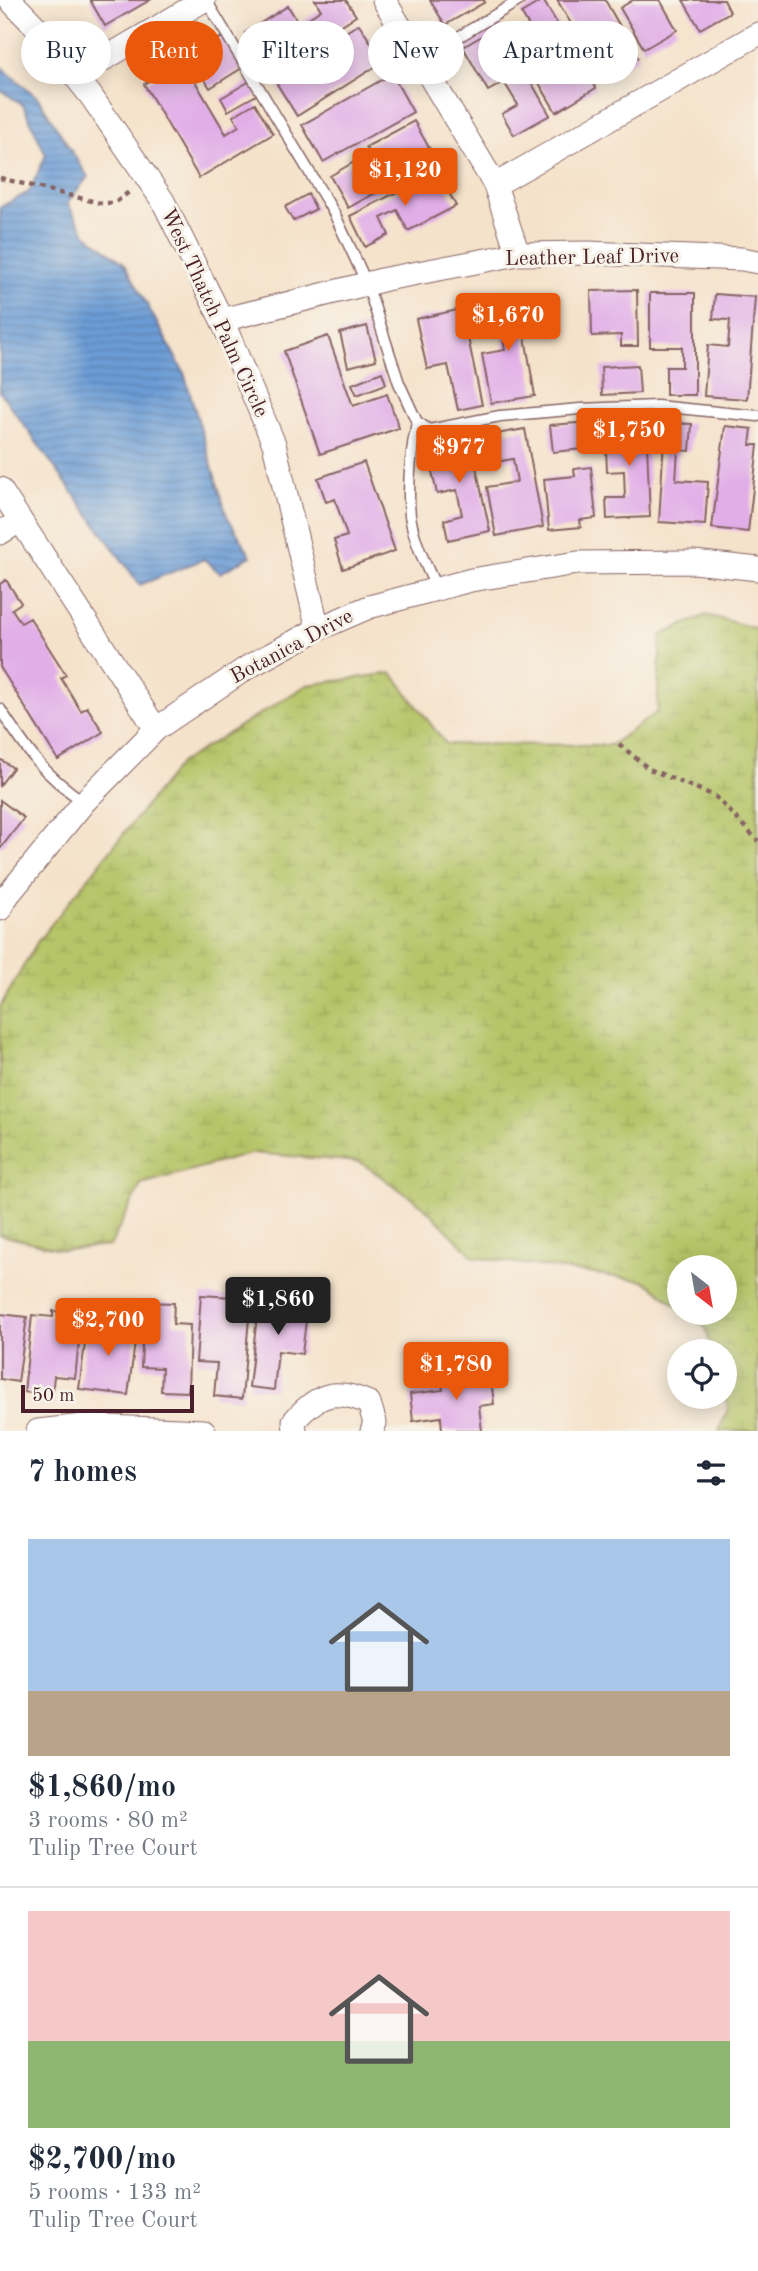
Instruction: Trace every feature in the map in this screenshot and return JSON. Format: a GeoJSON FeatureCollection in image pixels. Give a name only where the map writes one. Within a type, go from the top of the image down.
{"type":"FeatureCollection","features":[{"type":"Feature","properties":{"kind":"street","name":"West Thatch Palm Circle"},"geometry":{"type":"LineString","coordinates":[[10,0],[30,21]]}},
{"type":"Feature","properties":{"kind":"street"},"geometry":{"type":"LineString","coordinates":[[111,55],[205,0]]}},
{"type":"Feature","properties":{"kind":"street"},"geometry":{"type":"LineString","coordinates":[[384,0],[397,21]]}},
{"type":"Feature","properties":{"kind":"street"},"geometry":{"type":"LineString","coordinates":[[495,186],[758,34]]}},
{"type":"Feature","properties":{"kind":"street","name":"West Thatch Palm Circle"},"geometry":{"type":"LineString","coordinates":[[81,84],[163,201],[222,320],[274,443],[318,629]]}},
{"type":"Feature","properties":{"kind":"street"},"geometry":{"type":"LineString","coordinates":[[434,84],[495,186],[518,254]]}},
{"type":"Feature","properties":{"kind":"street","name":"Leather Leaf Drive"},"geometry":{"type":"LineString","coordinates":[[222,320],[367,284],[518,254],[588,253],[742,259],[758,262]]}},
{"type":"Feature","properties":{"kind":"street"},"geometry":{"type":"LineString","coordinates":[[0,489],[156,729]]}},
{"type":"Feature","properties":{"kind":"street"},"geometry":{"type":"LineString","coordinates":[[0,533],[20,521]]}},
{"type":"Feature","properties":{"kind":"street","name":"Botanica Drive"},"geometry":{"type":"LineString","coordinates":[[0,909],[8,895],[84,802],[156,729],[248,667],[318,629],[369,607],[471,580],[578,563],[694,562],[758,569]]}},
{"type":"Feature","properties":{"kind":"street"},"geometry":{"type":"LineString","coordinates":[[295,1431],[294,1421],[306,1406],[326,1395],[350,1395],[369,1403],[375,1423],[372,1431]]}},
{"type":"Feature","properties":{"kind":"street"},"geometry":{"type":"LineString","coordinates":[[38,1431],[83,1426],[204,1431]]}},
{"type":"Feature","properties":{"kind":"lane"},"geometry":{"type":"LineString","coordinates":[[205,0],[334,213],[367,284],[399,383],[417,422],[429,430],[500,416],[657,407],[758,416]]}},
{"type":"Feature","properties":{"kind":"lane"},"geometry":{"type":"LineString","coordinates":[[464,34],[520,0]]}},
{"type":"Feature","properties":{"kind":"lane"},"geometry":{"type":"LineString","coordinates":[[417,422],[411,457],[411,516],[421,555],[437,589]]}},
{"type":"Feature","properties":{"kind":"lane"},"geometry":{"type":"LineString","coordinates":[[1,713],[31,756],[54,781],[84,802]]}},
{"type":"Feature","properties":{"kind":"path"},"geometry":{"type":"LineString","coordinates":[[0,178],[100,203],[115,203],[129,192]]}},
{"type":"Feature","properties":{"kind":"path"},"geometry":{"type":"LineString","coordinates":[[618,744],[649,769],[715,796],[757,840]]}},
{"type":"Feature","properties":{"kind":"green space"},"geometry":{"type":"Polygon","coordinates":[[[706,615],[758,629],[758,1431],[719,1431],[728,1409],[737,1409],[737,1339],[708,1339],[702,1325],[737,1325],[737,1255],[667,1255],[667,1298],[645,1281],[474,1257],[423,1206],[360,1162],[253,1153],[141,1184],[110,1246],[63,1250],[0,1235],[0,1007],[38,941],[180,763],[307,685],[392,673],[446,744],[611,745],[657,712],[661,635],[706,615]]]}},
{"type":"Feature","properties":{"kind":"water"},"geometry":{"type":"Polygon","coordinates":[[[0,66],[38,98],[88,177],[67,203],[86,234],[125,264],[184,373],[227,516],[251,556],[220,573],[204,559],[140,585],[0,392],[0,207],[29,192],[46,155],[23,105],[0,90],[0,66]]]}},
{"type":"Feature","properties":{"kind":"building"},"geometry":{"type":"Polygon","coordinates":[[[90,0],[150,0],[111,23],[102,21],[90,0]]]}},
{"type":"Feature","properties":{"kind":"building"},"geometry":{"type":"Polygon","coordinates":[[[315,0],[346,0],[356,16],[348,21],[304,21],[321,10],[315,0]]]}},
{"type":"Feature","properties":{"kind":"building"},"geometry":{"type":"Polygon","coordinates":[[[430,0],[485,2],[452,21],[443,21],[430,0]]]}},
{"type":"Feature","properties":{"kind":"building"},"geometry":{"type":"Polygon","coordinates":[[[543,0],[556,21],[526,21],[521,13],[543,0]]]}},
{"type":"Feature","properties":{"kind":"building"},"geometry":{"type":"Polygon","coordinates":[[[557,0],[605,0],[617,21],[569,21],[557,0]]]}},
{"type":"Feature","properties":{"kind":"building"},"geometry":{"type":"Polygon","coordinates":[[[633,0],[660,0],[677,30],[644,49],[638,39],[638,21],[628,21],[620,8],[633,0]]]}},
{"type":"Feature","properties":{"kind":"building"},"geometry":{"type":"Polygon","coordinates":[[[683,0],[724,0],[730,12],[700,29],[683,0]]]}},
{"type":"Feature","properties":{"kind":"building"},"geometry":{"type":"Polygon","coordinates":[[[288,6],[297,21],[264,21],[288,6]]]}},
{"type":"Feature","properties":{"kind":"building"},"geometry":{"type":"Polygon","coordinates":[[[359,24],[368,38],[368,71],[354,80],[354,27],[359,24]]]}},
{"type":"Feature","properties":{"kind":"building"},"geometry":{"type":"Polygon","coordinates":[[[478,38],[478,73],[464,49],[478,38]]]}},
{"type":"Feature","properties":{"kind":"building"},"geometry":{"type":"Polygon","coordinates":[[[223,39],[237,60],[237,71],[223,80],[223,39]]]}},
{"type":"Feature","properties":{"kind":"building"},"geometry":{"type":"Polygon","coordinates":[[[144,84],[197,84],[226,134],[239,126],[233,116],[255,103],[273,134],[199,178],[144,84]]]}},
{"type":"Feature","properties":{"kind":"building"},"geometry":{"type":"Polygon","coordinates":[[[245,84],[252,84],[258,94],[228,111],[221,98],[245,84]]]}},
{"type":"Feature","properties":{"kind":"building"},"geometry":{"type":"Polygon","coordinates":[[[277,84],[348,84],[297,116],[277,84]]]}},
{"type":"Feature","properties":{"kind":"building"},"geometry":{"type":"Polygon","coordinates":[[[374,84],[398,84],[413,112],[323,162],[302,125],[374,84]]]}},
{"type":"Feature","properties":{"kind":"building"},"geometry":{"type":"Polygon","coordinates":[[[484,84],[500,84],[488,91],[484,84]]]}},
{"type":"Feature","properties":{"kind":"building"},"geometry":{"type":"Polygon","coordinates":[[[505,84],[532,84],[550,115],[514,135],[502,114],[518,105],[505,84]]]}},
{"type":"Feature","properties":{"kind":"building"},"geometry":{"type":"Polygon","coordinates":[[[540,84],[594,84],[596,88],[556,112],[540,84]]]}},
{"type":"Feature","properties":{"kind":"building"},"geometry":{"type":"Polygon","coordinates":[[[414,121],[436,160],[348,208],[330,176],[354,162],[366,183],[381,175],[366,147],[414,121]]]}},
{"type":"Feature","properties":{"kind":"building"},"geometry":{"type":"Polygon","coordinates":[[[438,171],[456,206],[408,231],[397,210],[381,218],[389,235],[365,247],[350,216],[438,171]]]}},
{"type":"Feature","properties":{"kind":"building"},"geometry":{"type":"Polygon","coordinates":[[[308,194],[316,209],[293,221],[285,207],[308,194]]]}},
{"type":"Feature","properties":{"kind":"building"},"geometry":{"type":"Polygon","coordinates":[[[637,290],[638,346],[621,346],[621,335],[592,336],[591,291],[637,290]]]}},
{"type":"Feature","properties":{"kind":"building"},"geometry":{"type":"Polygon","coordinates":[[[650,293],[695,293],[695,395],[666,395],[666,367],[682,367],[682,347],[650,347],[650,293]]]}},
{"type":"Feature","properties":{"kind":"building"},"geometry":{"type":"Polygon","coordinates":[[[715,294],[755,297],[747,399],[704,396],[708,345],[728,347],[730,320],[713,319],[715,294]]]}},
{"type":"Feature","properties":{"kind":"building"},"geometry":{"type":"Polygon","coordinates":[[[518,295],[535,396],[491,403],[482,354],[505,350],[501,323],[485,326],[481,301],[518,295]]]}},
{"type":"Feature","properties":{"kind":"building"},"geometry":{"type":"Polygon","coordinates":[[[462,309],[482,405],[458,410],[448,365],[427,369],[416,319],[462,309]]]}},
{"type":"Feature","properties":{"kind":"building"},"geometry":{"type":"Polygon","coordinates":[[[367,326],[376,360],[348,367],[340,333],[367,326]]]}},
{"type":"Feature","properties":{"kind":"building"},"geometry":{"type":"Polygon","coordinates":[[[328,336],[353,406],[387,394],[399,428],[320,454],[284,351],[328,336]]]}},
{"type":"Feature","properties":{"kind":"building"},"geometry":{"type":"Polygon","coordinates":[[[638,365],[640,393],[602,395],[601,367],[638,365]]]}},
{"type":"Feature","properties":{"kind":"building"},"geometry":{"type":"Polygon","coordinates":[[[382,372],[386,384],[357,395],[352,384],[382,372]]]}},
{"type":"Feature","properties":{"kind":"building"},"geometry":{"type":"Polygon","coordinates":[[[646,420],[650,517],[607,519],[606,498],[625,498],[624,471],[607,472],[605,422],[646,420]]]}},
{"type":"Feature","properties":{"kind":"building"},"geometry":{"type":"Polygon","coordinates":[[[591,422],[593,448],[553,452],[550,425],[591,422]]]}},
{"type":"Feature","properties":{"kind":"building"},"geometry":{"type":"Polygon","coordinates":[[[665,423],[692,424],[690,451],[678,450],[676,480],[708,482],[705,525],[659,522],[665,423]]]}},
{"type":"Feature","properties":{"kind":"building"},"geometry":{"type":"Polygon","coordinates":[[[725,426],[752,429],[750,445],[758,445],[748,532],[712,528],[725,426]]]}},
{"type":"Feature","properties":{"kind":"building"},"geometry":{"type":"Polygon","coordinates":[[[525,429],[543,527],[496,536],[487,487],[517,482],[513,459],[490,463],[485,436],[525,429]]]}},
{"type":"Feature","properties":{"kind":"building"},"geometry":{"type":"Polygon","coordinates":[[[469,435],[490,531],[448,540],[444,520],[462,515],[457,490],[437,494],[426,444],[469,435]]]}},
{"type":"Feature","properties":{"kind":"building"},"geometry":{"type":"Polygon","coordinates":[[[364,462],[395,551],[343,569],[334,540],[347,536],[335,499],[326,502],[318,478],[364,462]]]}},
{"type":"Feature","properties":{"kind":"building"},"geometry":{"type":"Polygon","coordinates":[[[591,467],[596,518],[580,520],[581,527],[549,530],[544,479],[575,476],[574,469],[591,467]]]}},
{"type":"Feature","properties":{"kind":"building"},"geometry":{"type":"Polygon","coordinates":[[[6,580],[21,603],[12,609],[21,623],[30,618],[66,675],[61,678],[81,711],[87,707],[103,732],[58,760],[0,667],[0,584],[6,580]]]}},
{"type":"Feature","properties":{"kind":"building"},"geometry":{"type":"Polygon","coordinates":[[[0,759],[13,768],[0,785],[0,759]]]}},
{"type":"Feature","properties":{"kind":"building"},"geometry":{"type":"Polygon","coordinates":[[[0,800],[24,818],[0,849],[0,800]]]}},
{"type":"Feature","properties":{"kind":"building"},"geometry":{"type":"Polygon","coordinates":[[[280,1291],[309,1295],[302,1354],[278,1351],[274,1390],[249,1387],[258,1307],[278,1310],[280,1291]]]}},
{"type":"Feature","properties":{"kind":"building"},"geometry":{"type":"Polygon","coordinates":[[[201,1295],[232,1297],[230,1317],[249,1318],[242,1399],[214,1396],[217,1363],[196,1362],[201,1295]]]}},
{"type":"Feature","properties":{"kind":"building"},"geometry":{"type":"Polygon","coordinates":[[[144,1302],[174,1303],[173,1324],[190,1325],[188,1392],[161,1391],[162,1368],[141,1367],[144,1302]]]}},
{"type":"Feature","properties":{"kind":"building"},"geometry":{"type":"Polygon","coordinates":[[[53,1311],[82,1314],[75,1378],[54,1376],[52,1395],[24,1392],[32,1315],[53,1317],[53,1311]]]}},
{"type":"Feature","properties":{"kind":"building"},"geometry":{"type":"Polygon","coordinates":[[[0,1314],[27,1317],[18,1382],[0,1379],[0,1314]]]}},
{"type":"Feature","properties":{"kind":"building"},"geometry":{"type":"Polygon","coordinates":[[[88,1321],[137,1327],[128,1395],[79,1389],[88,1321]]]}},
{"type":"Feature","properties":{"kind":"building"},"geometry":{"type":"Polygon","coordinates":[[[490,1372],[494,1404],[479,1406],[482,1431],[442,1431],[441,1417],[413,1421],[410,1394],[443,1390],[441,1378],[490,1372]]]}}]}
